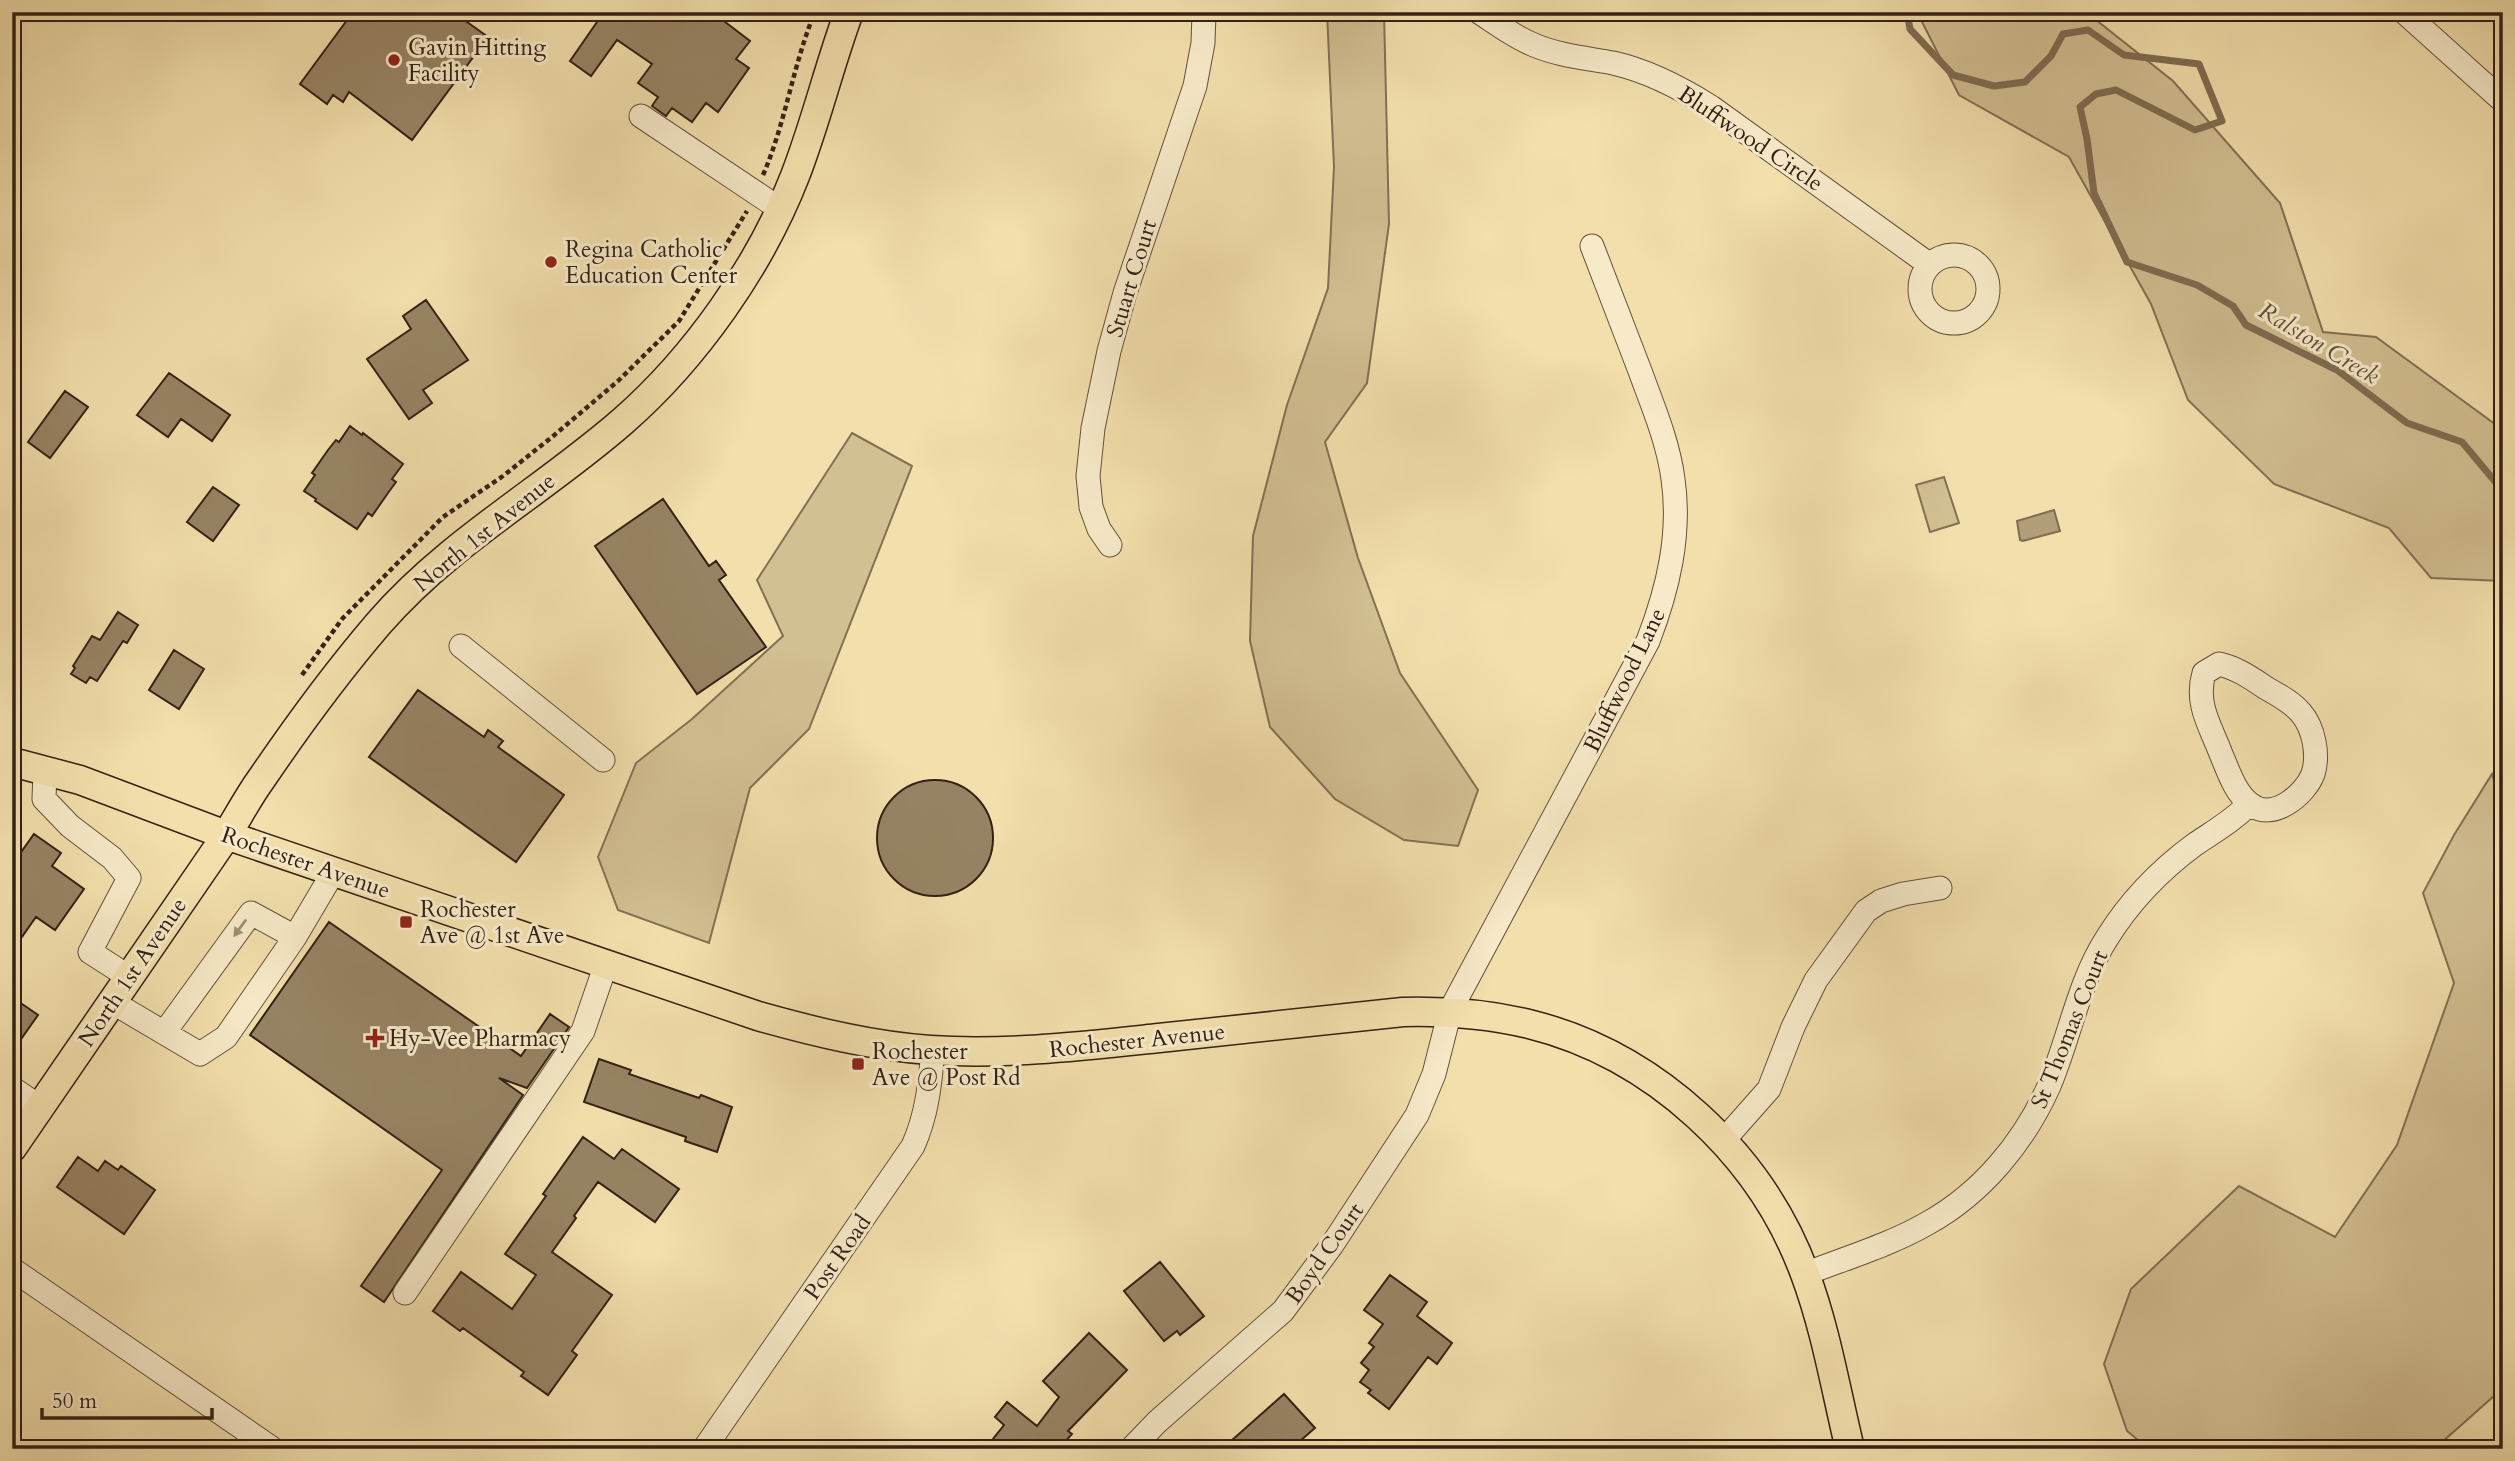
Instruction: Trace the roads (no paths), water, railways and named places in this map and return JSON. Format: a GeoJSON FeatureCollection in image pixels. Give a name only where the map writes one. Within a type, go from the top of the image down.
{"type":"FeatureCollection","features":[{"type":"Feature","properties":{"kind":"main road","name":"North 1st Avenue"},"geometry":{"type":"LineString","coordinates":[[12,1147],[226,835],[261,779],[346,663],[382,619],[429,571],[624,421],[685,357],[729,299],[766,238],[793,180],[816,121],[838,41],[849,12]]}},
{"type":"Feature","properties":{"kind":"main road","name":"Rochester Avenue"},"geometry":{"type":"LineString","coordinates":[[12,762],[80,780],[226,835],[606,964],[807,1030],[857,1040],[933,1050],[981,1052],[1053,1049],[1403,1012],[1450,1011],[1531,1024],[1570,1037],[1644,1074],[1677,1098],[1723,1141],[1761,1188],[1783,1224],[1805,1274],[1850,1449]]}},
{"type":"Feature","properties":{"kind":"street","name":"Stuart Court"},"geometry":{"type":"LineString","coordinates":[[1110,545],[1098,529],[1091,508],[1088,476],[1093,428],[1109,351],[1125,293],[1195,86],[1203,43],[1204,12]]}},
{"type":"Feature","properties":{"kind":"street","name":"Bluffwood Circle"},"geometry":{"type":"LineString","coordinates":[[1479,12],[1509,33],[1535,46],[1569,57],[1625,67],[1681,88],[1712,107],[1930,265]]}},
{"type":"Feature","properties":{"kind":"street"},"geometry":{"type":"LineString","coordinates":[[2404,12],[2503,101]]}},
{"type":"Feature","properties":{"kind":"street"},"geometry":{"type":"LineString","coordinates":[[641,116],[780,209]]}},
{"type":"Feature","properties":{"kind":"street","name":"Bluffwood Lane"},"geometry":{"type":"LineString","coordinates":[[1450,1011],[1648,641],[1663,603],[1672,562],[1674,480],[1666,439],[1592,246]]}},
{"type":"Feature","properties":{"kind":"street"},"geometry":{"type":"LineString","coordinates":[[461,646],[603,760]]}},
{"type":"Feature","properties":{"kind":"street"},"geometry":{"type":"LineString","coordinates":[[2219,664],[2233,667],[2288,702],[2301,713],[2312,734],[2315,751],[2313,773],[2302,793],[2278,808],[2260,810],[2249,804],[2232,780],[2203,707],[2199,689],[2204,673],[2219,664]]}},
{"type":"Feature","properties":{"kind":"street"},"geometry":{"type":"LineString","coordinates":[[45,771],[44,799],[70,826],[112,858],[129,878],[90,952],[129,977]]}},
{"type":"Feature","properties":{"kind":"street","name":"St Thomas Court"},"geometry":{"type":"LineString","coordinates":[[1805,1274],[1894,1241],[1929,1223],[1962,1200],[1991,1174],[2016,1144],[2037,1111],[2050,1084],[2085,981],[2106,940],[2132,902],[2159,874],[2249,804]]}},
{"type":"Feature","properties":{"kind":"street"},"geometry":{"type":"LineString","coordinates":[[112,1002],[200,1054],[226,1037],[295,937],[334,871]]}},
{"type":"Feature","properties":{"kind":"street"},"geometry":{"type":"LineString","coordinates":[[1723,1141],[1769,1088],[1793,1027],[1816,980],[1866,911],[1881,901],[1903,894],[1940,888]]}},
{"type":"Feature","properties":{"kind":"street"},"geometry":{"type":"LineString","coordinates":[[164,1033],[251,914],[295,937]]}},
{"type":"Feature","properties":{"kind":"street"},"geometry":{"type":"LineString","coordinates":[[405,1293],[583,1031],[606,964]]}},
{"type":"Feature","properties":{"kind":"street","name":"Boyd Court"},"geometry":{"type":"LineString","coordinates":[[1131,1449],[1157,1422],[1283,1311],[1332,1245],[1417,1115],[1434,1074],[1450,1011]]}},
{"type":"Feature","properties":{"kind":"street","name":"Post Road"},"geometry":{"type":"LineString","coordinates":[[704,1449],[913,1146],[923,1123],[927,1104],[933,1050]]}},
{"type":"Feature","properties":{"kind":"street"},"geometry":{"type":"LineString","coordinates":[[12,1088],[40,1107]]}},
{"type":"Feature","properties":{"kind":"street"},"geometry":{"type":"LineString","coordinates":[[12,1269],[266,1447]]}},
{"type":"Feature","properties":{"kind":"waterway","name":"Ralston Creek"},"geometry":{"type":"LineString","coordinates":[[1907,12],[1910,29],[1953,75],[1994,86],[2025,82],[2051,56],[2063,34],[2088,30],[2124,55],[2199,64],[2222,121],[2195,130],[2116,90],[2096,94],[2080,107],[2094,193],[2127,262],[2197,285],[2233,306],[2246,325],[2337,370],[2407,423],[2462,442],[2503,491]]}},
{"type":"Feature","properties":{"kind":"place","name":"Gavin Hitting Facility"},"geometry":{"type":"Point","coordinates":[394,60]}},
{"type":"Feature","properties":{"kind":"place","name":"Regina Catholic Education Center"},"geometry":{"type":"Point","coordinates":[551,262]}},
{"type":"Feature","properties":{"kind":"place","name":"Rochester Ave @ 1st Ave"},"geometry":{"type":"Point","coordinates":[406,922]}},
{"type":"Feature","properties":{"kind":"place","name":"Hy-Vee Pharmacy"},"geometry":{"type":"Point","coordinates":[375,1038]}},
{"type":"Feature","properties":{"kind":"place","name":"Rochester Ave @ Post Rd"},"geometry":{"type":"Point","coordinates":[858,1064]}}]}
